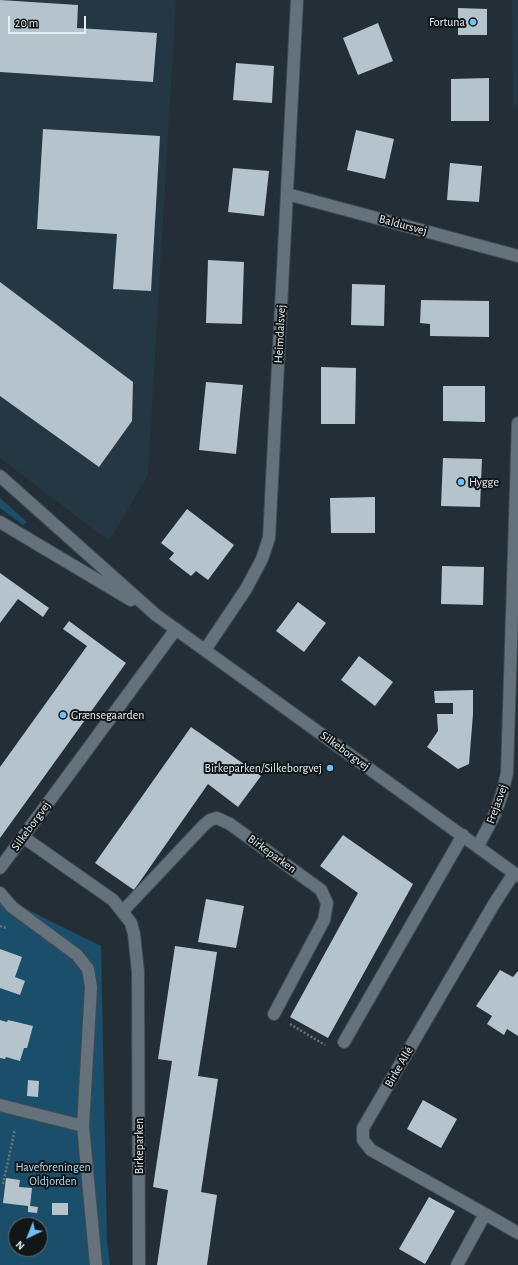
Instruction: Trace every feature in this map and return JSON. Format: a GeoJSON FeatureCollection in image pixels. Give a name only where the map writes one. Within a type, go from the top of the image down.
{"type":"FeatureCollection","features":[{"type":"Feature","properties":{"kind":"street","name":"Heimdalsvej"},"geometry":{"type":"LineString","coordinates":[[205,650],[246,589],[262,559],[269,538],[297,0]]}},
{"type":"Feature","properties":{"kind":"street","name":"Baldursvej"},"geometry":{"type":"LineString","coordinates":[[287,194],[518,256]]}},
{"type":"Feature","properties":{"kind":"street","name":"Frejasvej"},"geometry":{"type":"LineString","coordinates":[[478,846],[494,816],[502,794],[507,773],[518,423]]}},
{"type":"Feature","properties":{"kind":"street","name":"Silkeborgvej"},"geometry":{"type":"LineString","coordinates":[[0,476],[156,615]]}},
{"type":"Feature","properties":{"kind":"street","name":"Silkeborgvej"},"geometry":{"type":"LineString","coordinates":[[0,522],[156,615],[517,874]]}},
{"type":"Feature","properties":{"kind":"street","name":"Silkeborgvej"},"geometry":{"type":"LineString","coordinates":[[0,868],[176,629]]}},
{"type":"Feature","properties":{"kind":"street","name":"Birkeparken"},"geometry":{"type":"LineString","coordinates":[[123,911],[210,820],[217,818],[230,824],[321,890],[327,903],[324,920],[274,1014]]}},
{"type":"Feature","properties":{"kind":"street"},"geometry":{"type":"LineString","coordinates":[[344,1042],[463,835]]}},
{"type":"Feature","properties":{"kind":"street","name":"Birkeparken"},"geometry":{"type":"LineString","coordinates":[[23,837],[113,900],[131,923],[134,934],[138,972],[139,1265]]}},
{"type":"Feature","properties":{"kind":"street","name":"Birke Allé"},"geometry":{"type":"LineString","coordinates":[[517,874],[494,904],[363,1128],[363,1140],[371,1150],[518,1233]]}},
{"type":"Feature","properties":{"kind":"street"},"geometry":{"type":"LineString","coordinates":[[0,892],[12,907],[78,955],[88,969],[91,987],[83,1126],[96,1265]]}},
{"type":"Feature","properties":{"kind":"street"},"geometry":{"type":"LineString","coordinates":[[0,1105],[83,1126]]}},
{"type":"Feature","properties":{"kind":"street"},"geometry":{"type":"LineString","coordinates":[[457,1265],[485,1214]]}},
{"type":"Feature","properties":{"kind":"path"},"geometry":{"type":"LineString","coordinates":[[3,1184],[20,1110]]}},
{"type":"Feature","properties":{"kind":"shaded area"},"geometry":{"type":"Polygon","coordinates":[[[0,0],[176,0],[148,475],[109,541],[0,458],[0,0]]]}},
{"type":"Feature","properties":{"kind":"shaded area"},"geometry":{"type":"Polygon","coordinates":[[[512,0],[518,0],[518,105],[513,105],[512,0]]]}},
{"type":"Feature","properties":{"kind":"green space"},"geometry":{"type":"Polygon","coordinates":[[[0,498],[27,522],[23,525],[0,508],[0,498]]]}},
{"type":"Feature","properties":{"kind":"green space","name":"Haveforeningen Oldjorden"},"geometry":{"type":"Polygon","coordinates":[[[0,896],[101,946],[107,1240],[110,1265],[0,1265],[0,896]]]}},
{"type":"Feature","properties":{"kind":"building"},"geometry":{"type":"Polygon","coordinates":[[[0,0],[78,5],[77,28],[157,33],[153,82],[0,72],[0,0]]]}},
{"type":"Feature","properties":{"kind":"building","name":"Fortuna"},"geometry":{"type":"Polygon","coordinates":[[[458,8],[487,9],[487,35],[458,35],[458,8]]]}},
{"type":"Feature","properties":{"kind":"building"},"geometry":{"type":"Polygon","coordinates":[[[378,23],[393,61],[358,75],[343,38],[378,23]]]}},
{"type":"Feature","properties":{"kind":"building"},"geometry":{"type":"Polygon","coordinates":[[[236,63],[274,66],[272,103],[233,100],[236,63]]]}},
{"type":"Feature","properties":{"kind":"building"},"geometry":{"type":"Polygon","coordinates":[[[489,78],[489,121],[451,121],[451,79],[489,78]]]}},
{"type":"Feature","properties":{"kind":"building"},"geometry":{"type":"Polygon","coordinates":[[[43,129],[160,136],[151,291],[113,289],[117,234],[37,229],[43,129]]]}},
{"type":"Feature","properties":{"kind":"building"},"geometry":{"type":"Polygon","coordinates":[[[356,130],[394,139],[385,179],[347,170],[356,130]]]}},
{"type":"Feature","properties":{"kind":"building"},"geometry":{"type":"Polygon","coordinates":[[[450,163],[482,166],[479,202],[447,200],[450,163]]]}},
{"type":"Feature","properties":{"kind":"building"},"geometry":{"type":"Polygon","coordinates":[[[233,168],[269,171],[264,216],[228,212],[233,168]]]}},
{"type":"Feature","properties":{"kind":"building"},"geometry":{"type":"Polygon","coordinates":[[[208,260],[244,262],[242,324],[206,323],[208,260]]]}},
{"type":"Feature","properties":{"kind":"building"},"geometry":{"type":"Polygon","coordinates":[[[0,282],[133,382],[132,421],[99,467],[0,396],[0,282]]]}},
{"type":"Feature","properties":{"kind":"building"},"geometry":{"type":"Polygon","coordinates":[[[352,284],[385,285],[384,326],[351,325],[352,284]]]}},
{"type":"Feature","properties":{"kind":"building"},"geometry":{"type":"Polygon","coordinates":[[[421,300],[489,301],[489,337],[430,336],[430,324],[420,323],[421,300]]]}},
{"type":"Feature","properties":{"kind":"building"},"geometry":{"type":"Polygon","coordinates":[[[321,367],[356,368],[355,424],[321,424],[321,367]]]}},
{"type":"Feature","properties":{"kind":"building"},"geometry":{"type":"Polygon","coordinates":[[[206,382],[243,385],[236,454],[199,450],[206,382]]]}},
{"type":"Feature","properties":{"kind":"building"},"geometry":{"type":"Polygon","coordinates":[[[443,386],[485,386],[485,422],[443,421],[443,386]]]}},
{"type":"Feature","properties":{"kind":"building","name":"Hygge"},"geometry":{"type":"Polygon","coordinates":[[[443,458],[482,459],[480,507],[441,506],[443,458]]]}},
{"type":"Feature","properties":{"kind":"building"},"geometry":{"type":"Polygon","coordinates":[[[375,497],[375,533],[331,533],[330,498],[375,497]]]}},
{"type":"Feature","properties":{"kind":"building"},"geometry":{"type":"Polygon","coordinates":[[[187,509],[234,545],[208,580],[196,571],[191,576],[169,559],[174,553],[161,543],[187,509]]]}},
{"type":"Feature","properties":{"kind":"building"},"geometry":{"type":"Polygon","coordinates":[[[442,566],[484,567],[483,605],[441,604],[442,566]]]}},
{"type":"Feature","properties":{"kind":"building"},"geometry":{"type":"Polygon","coordinates":[[[0,573],[49,608],[43,617],[18,599],[0,623],[0,573]]]}},
{"type":"Feature","properties":{"kind":"building"},"geometry":{"type":"Polygon","coordinates":[[[298,602],[326,623],[304,652],[276,631],[298,602]]]}},
{"type":"Feature","properties":{"kind":"building","name":"Grænsegaarden"},"geometry":{"type":"Polygon","coordinates":[[[69,621],[126,663],[0,838],[0,767],[87,646],[63,629],[69,621]]]}},
{"type":"Feature","properties":{"kind":"building"},"geometry":{"type":"Polygon","coordinates":[[[359,656],[393,682],[375,706],[341,680],[359,656]]]}},
{"type":"Feature","properties":{"kind":"building"},"geometry":{"type":"Polygon","coordinates":[[[473,690],[473,714],[469,764],[458,769],[427,747],[438,731],[437,714],[453,714],[453,703],[435,703],[434,691],[473,690]]]}},
{"type":"Feature","properties":{"kind":"building"},"geometry":{"type":"Polygon","coordinates":[[[191,727],[261,776],[238,807],[208,784],[134,890],[95,863],[191,727]]]}},
{"type":"Feature","properties":{"kind":"building"},"geometry":{"type":"Polygon","coordinates":[[[343,835],[413,884],[328,1038],[290,1017],[358,893],[320,866],[343,835]]]}},
{"type":"Feature","properties":{"kind":"building"},"geometry":{"type":"Polygon","coordinates":[[[206,899],[244,906],[236,948],[198,942],[206,899]]]}},
{"type":"Feature","properties":{"kind":"building"},"geometry":{"type":"Polygon","coordinates":[[[175,946],[217,952],[198,1076],[218,1079],[201,1192],[217,1195],[207,1265],[157,1265],[168,1190],[153,1187],[172,1061],[158,1059],[175,946]]]}},
{"type":"Feature","properties":{"kind":"building"},"geometry":{"type":"Polygon","coordinates":[[[0,949],[22,957],[15,977],[25,981],[20,995],[0,988],[0,949]]]}},
{"type":"Feature","properties":{"kind":"building"},"geometry":{"type":"Polygon","coordinates":[[[500,970],[513,977],[518,971],[518,1036],[507,1029],[504,1035],[487,1024],[492,1016],[476,1006],[500,970]]]}},
{"type":"Feature","properties":{"kind":"building"},"geometry":{"type":"Polygon","coordinates":[[[0,1020],[7,1022],[8,1020],[33,1026],[27,1048],[24,1048],[20,1061],[6,1057],[5,1059],[0,1058],[0,1020]]]}},
{"type":"Feature","properties":{"kind":"building"},"geometry":{"type":"Polygon","coordinates":[[[28,1080],[39,1081],[38,1097],[27,1096],[28,1080]]]}},
{"type":"Feature","properties":{"kind":"building"},"geometry":{"type":"Polygon","coordinates":[[[423,1100],[457,1119],[441,1148],[407,1129],[423,1100]]]}},
{"type":"Feature","properties":{"kind":"building"},"geometry":{"type":"Polygon","coordinates":[[[6,1178],[20,1180],[19,1187],[32,1188],[30,1206],[38,1207],[37,1213],[28,1212],[28,1206],[3,1203],[6,1178]]]}},
{"type":"Feature","properties":{"kind":"building"},"geometry":{"type":"Polygon","coordinates":[[[429,1197],[455,1211],[425,1264],[399,1249],[429,1197]]]}},
{"type":"Feature","properties":{"kind":"building"},"geometry":{"type":"Polygon","coordinates":[[[52,1203],[68,1203],[68,1215],[52,1215],[52,1203]]]}},
{"type":"Feature","properties":{"kind":"place","name":"Fortuna"},"geometry":{"type":"Point","coordinates":[473,22]}},
{"type":"Feature","properties":{"kind":"place","name":"Hygge"},"geometry":{"type":"Point","coordinates":[461,482]}},
{"type":"Feature","properties":{"kind":"place","name":"Grænsegaarden"},"geometry":{"type":"Point","coordinates":[63,715]}},
{"type":"Feature","properties":{"kind":"place","name":"Birkeparken/Silkeborgvej"},"geometry":{"type":"Point","coordinates":[330,768]}}]}
